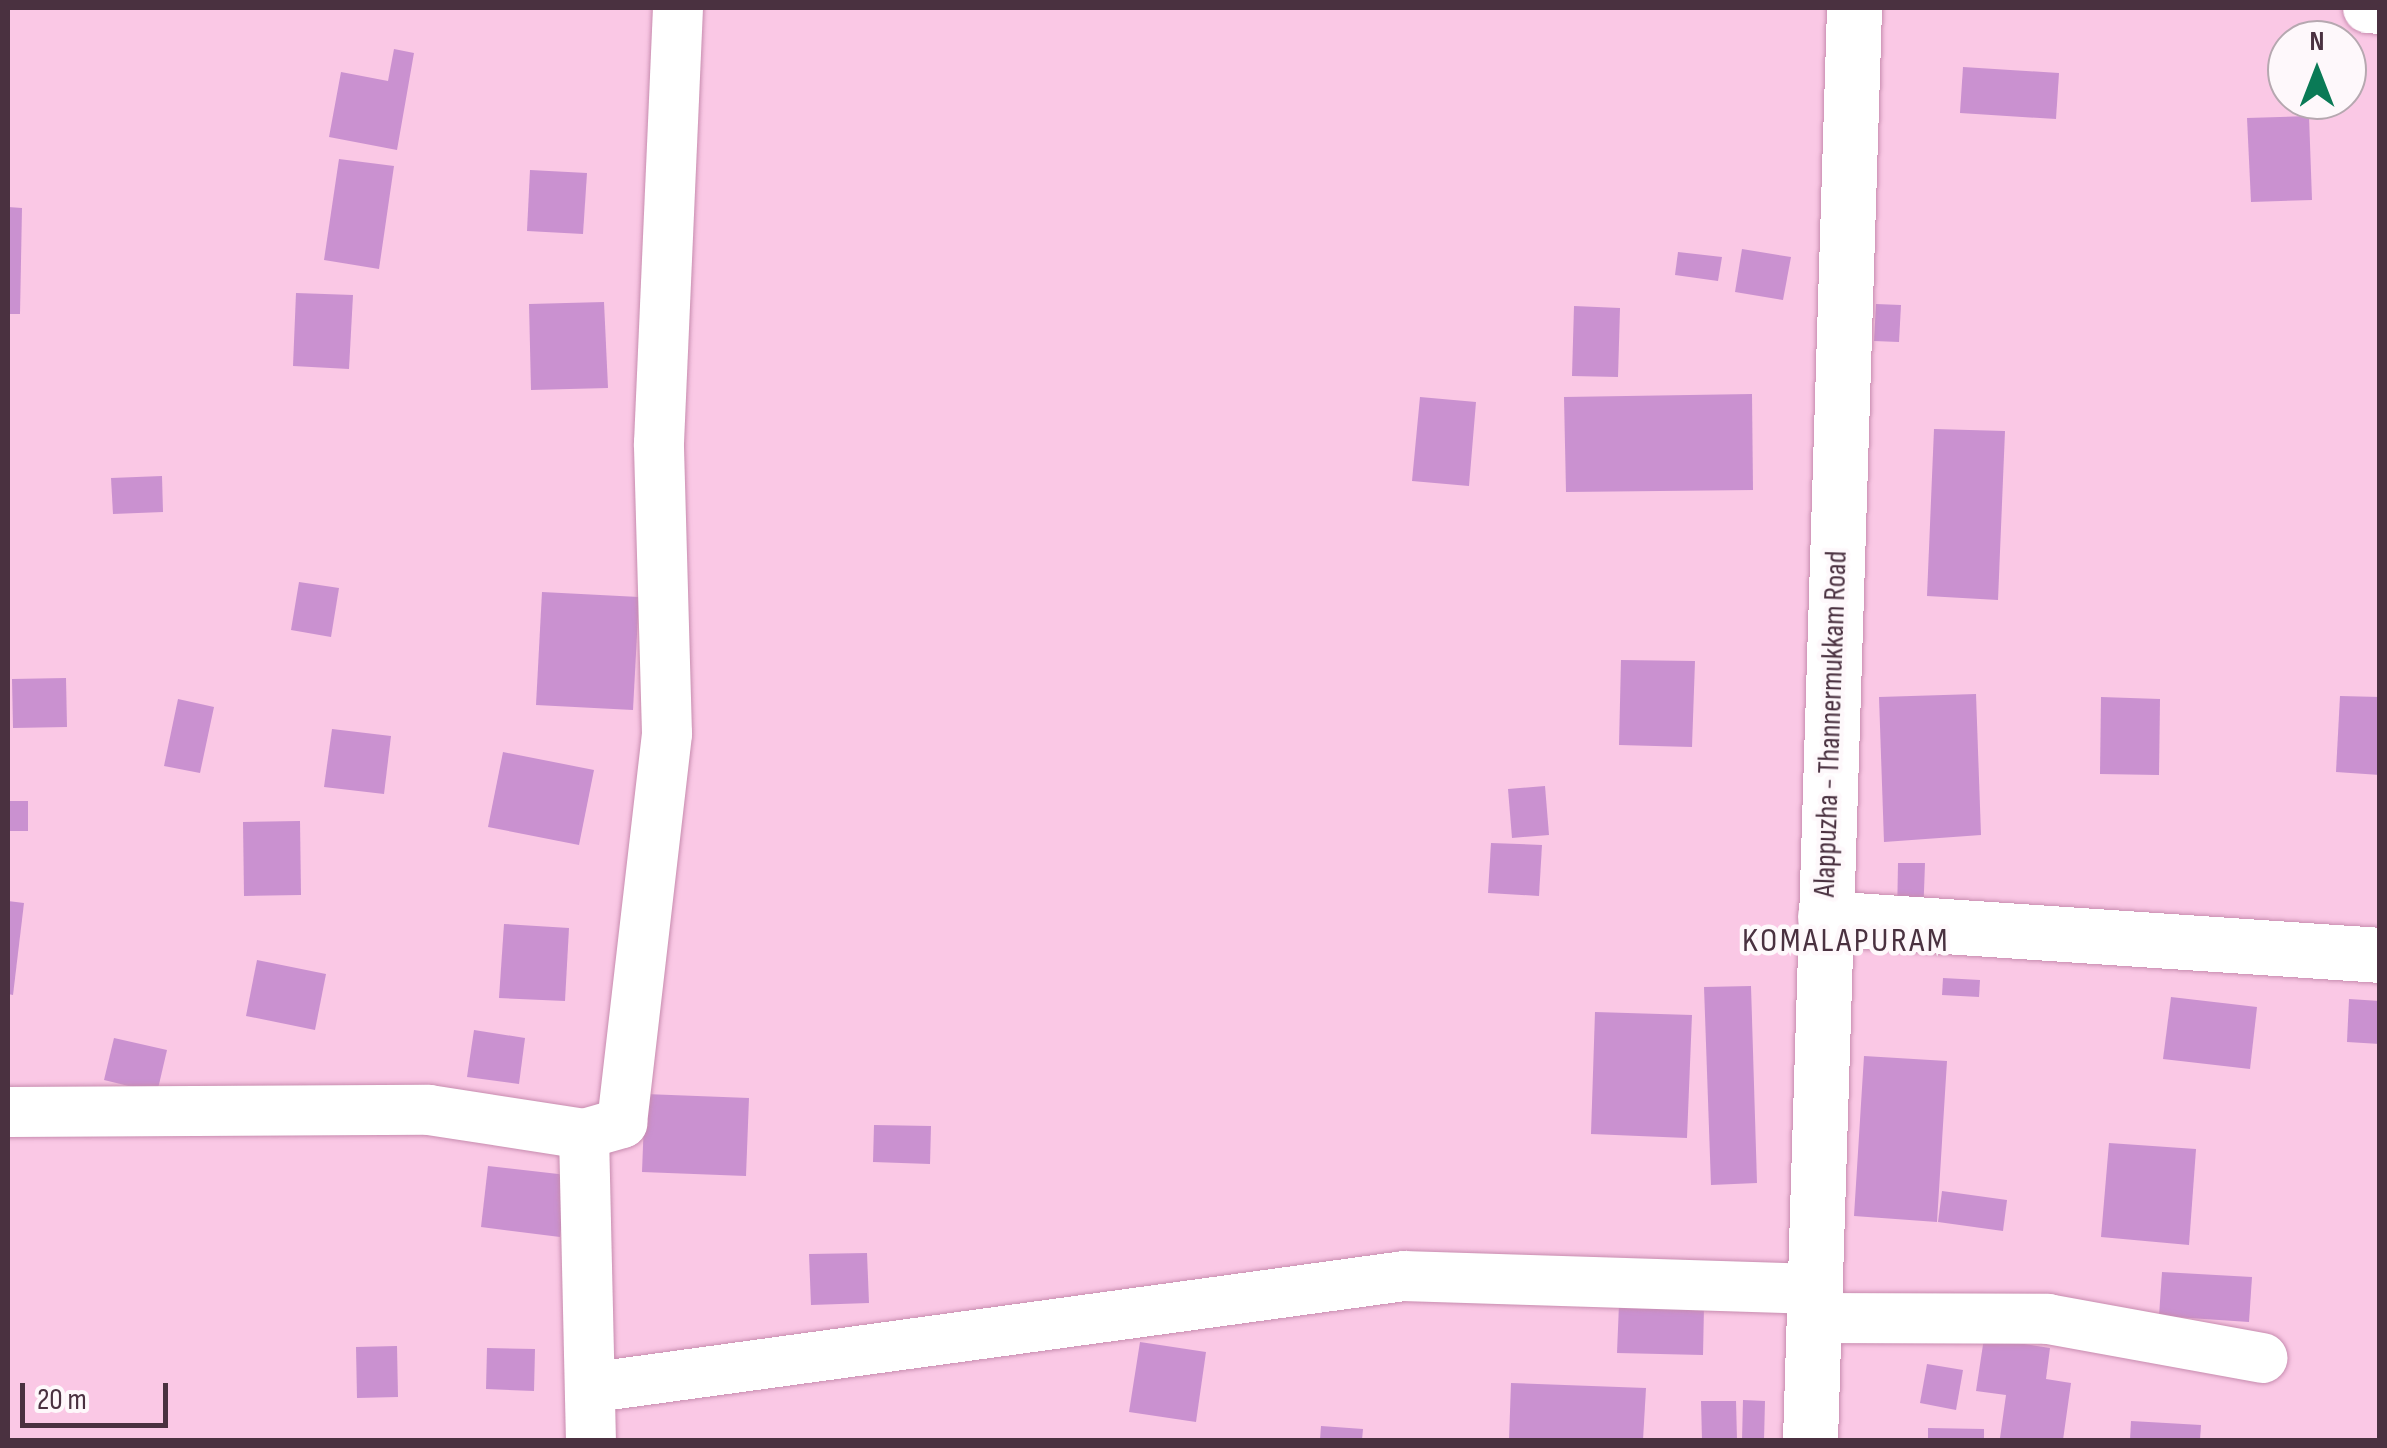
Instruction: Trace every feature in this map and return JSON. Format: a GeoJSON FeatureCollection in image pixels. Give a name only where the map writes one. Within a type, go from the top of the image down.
{"type":"FeatureCollection","features":[{"type":"Feature","properties":{"kind":"main road","name":"Alappuzha - Thannermukkam Road"},"geometry":{"type":"LineString","coordinates":[[1810,1440],[1854,8]]}},
{"type":"Feature","properties":{"kind":"main road"},"geometry":{"type":"LineString","coordinates":[[1825,918],[2380,955]]}},
{"type":"Feature","properties":{"kind":"street"},"geometry":{"type":"LineString","coordinates":[[8,1112],[429,1110],[584,1134],[622,1123],[667,734],[659,443],[678,8]]}},
{"type":"Feature","properties":{"kind":"street"},"geometry":{"type":"LineString","coordinates":[[2368,8],[2380,10]]}},
{"type":"Feature","properties":{"kind":"street"},"geometry":{"type":"LineString","coordinates":[[584,1134],[596,1387],[591,1440]]}},
{"type":"Feature","properties":{"kind":"street"},"geometry":{"type":"LineString","coordinates":[[596,1387],[1404,1276],[2048,1319],[2262,1358]]}},
{"type":"Feature","properties":{"kind":"building"},"geometry":{"type":"Polygon","coordinates":[[[394,49],[414,53],[397,150],[329,137],[341,72],[388,81],[394,49]]]}},
{"type":"Feature","properties":{"kind":"building"},"geometry":{"type":"Polygon","coordinates":[[[1963,67],[2059,73],[2056,119],[1960,113],[1963,67]]]}},
{"type":"Feature","properties":{"kind":"building"},"geometry":{"type":"Polygon","coordinates":[[[2247,118],[2309,120],[2312,200],[2251,202],[2247,118]]]}},
{"type":"Feature","properties":{"kind":"building"},"geometry":{"type":"Polygon","coordinates":[[[339,159],[394,166],[379,269],[324,260],[339,159]]]}},
{"type":"Feature","properties":{"kind":"building"},"geometry":{"type":"Polygon","coordinates":[[[530,170],[587,173],[583,234],[527,231],[530,170]]]}},
{"type":"Feature","properties":{"kind":"building"},"geometry":{"type":"Polygon","coordinates":[[[8,207],[22,208],[20,314],[8,314],[8,207]]]}},
{"type":"Feature","properties":{"kind":"building"},"geometry":{"type":"Polygon","coordinates":[[[1742,249],[1791,257],[1783,300],[1735,292],[1742,249]]]}},
{"type":"Feature","properties":{"kind":"building"},"geometry":{"type":"Polygon","coordinates":[[[1678,252],[1722,257],[1718,281],[1675,275],[1678,252]]]}},
{"type":"Feature","properties":{"kind":"building"},"geometry":{"type":"Polygon","coordinates":[[[296,293],[353,295],[349,369],[293,366],[296,293]]]}},
{"type":"Feature","properties":{"kind":"building"},"geometry":{"type":"Polygon","coordinates":[[[604,302],[608,388],[531,390],[529,304],[604,302]]]}},
{"type":"Feature","properties":{"kind":"building"},"geometry":{"type":"Polygon","coordinates":[[[1876,304],[1901,305],[1899,342],[1874,341],[1876,304]]]}},
{"type":"Feature","properties":{"kind":"building"},"geometry":{"type":"Polygon","coordinates":[[[1574,306],[1620,308],[1618,377],[1572,376],[1574,306]]]}},
{"type":"Feature","properties":{"kind":"building"},"geometry":{"type":"Polygon","coordinates":[[[1752,394],[1753,490],[1566,492],[1564,397],[1752,394]]]}},
{"type":"Feature","properties":{"kind":"building"},"geometry":{"type":"Polygon","coordinates":[[[1420,397],[1476,402],[1469,486],[1412,481],[1420,397]]]}},
{"type":"Feature","properties":{"kind":"building"},"geometry":{"type":"Polygon","coordinates":[[[1934,429],[2005,431],[1998,600],[1927,596],[1934,429]]]}},
{"type":"Feature","properties":{"kind":"building"},"geometry":{"type":"Polygon","coordinates":[[[162,476],[163,512],[113,514],[111,478],[162,476]]]}},
{"type":"Feature","properties":{"kind":"building"},"geometry":{"type":"Polygon","coordinates":[[[299,582],[339,588],[331,637],[291,630],[299,582]]]}},
{"type":"Feature","properties":{"kind":"building"},"geometry":{"type":"Polygon","coordinates":[[[542,592],[639,597],[633,710],[536,705],[542,592]]]}},
{"type":"Feature","properties":{"kind":"building"},"geometry":{"type":"Polygon","coordinates":[[[1621,660],[1695,661],[1692,747],[1619,745],[1621,660]]]}},
{"type":"Feature","properties":{"kind":"building"},"geometry":{"type":"Polygon","coordinates":[[[66,678],[67,727],[13,728],[12,679],[66,678]]]}},
{"type":"Feature","properties":{"kind":"building"},"geometry":{"type":"Polygon","coordinates":[[[1976,694],[1981,835],[1884,842],[1879,697],[1976,694]]]}},
{"type":"Feature","properties":{"kind":"building"},"geometry":{"type":"Polygon","coordinates":[[[2340,696],[2380,697],[2380,775],[2336,772],[2340,696]]]}},
{"type":"Feature","properties":{"kind":"building"},"geometry":{"type":"Polygon","coordinates":[[[2101,697],[2160,699],[2159,775],[2100,774],[2101,697]]]}},
{"type":"Feature","properties":{"kind":"building"},"geometry":{"type":"Polygon","coordinates":[[[178,699],[214,707],[200,773],[164,766],[178,699]]]}},
{"type":"Feature","properties":{"kind":"building"},"geometry":{"type":"Polygon","coordinates":[[[332,729],[391,736],[384,794],[324,787],[332,729]]]}},
{"type":"Feature","properties":{"kind":"building"},"geometry":{"type":"Polygon","coordinates":[[[503,752],[594,770],[579,845],[488,827],[503,752]]]}},
{"type":"Feature","properties":{"kind":"building"},"geometry":{"type":"Polygon","coordinates":[[[1545,786],[1549,835],[1512,838],[1508,789],[1545,786]]]}},
{"type":"Feature","properties":{"kind":"building"},"geometry":{"type":"Polygon","coordinates":[[[8,801],[28,801],[28,831],[8,831],[8,801]]]}},
{"type":"Feature","properties":{"kind":"building"},"geometry":{"type":"Polygon","coordinates":[[[300,821],[301,895],[244,896],[243,822],[300,821]]]}},
{"type":"Feature","properties":{"kind":"building"},"geometry":{"type":"Polygon","coordinates":[[[1491,843],[1542,845],[1539,896],[1488,893],[1491,843]]]}},
{"type":"Feature","properties":{"kind":"building"},"geometry":{"type":"Polygon","coordinates":[[[1898,863],[1925,863],[1923,919],[1897,919],[1898,863]]]}},
{"type":"Feature","properties":{"kind":"building"},"geometry":{"type":"Polygon","coordinates":[[[8,901],[24,903],[13,995],[8,994],[8,901]]]}},
{"type":"Feature","properties":{"kind":"building"},"geometry":{"type":"Polygon","coordinates":[[[504,924],[569,928],[565,1001],[499,998],[504,924]]]}},
{"type":"Feature","properties":{"kind":"building"},"geometry":{"type":"Polygon","coordinates":[[[257,960],[326,974],[315,1030],[246,1016],[257,960]]]}},
{"type":"Feature","properties":{"kind":"building"},"geometry":{"type":"Polygon","coordinates":[[[1943,978],[1980,980],[1979,997],[1942,995],[1943,978]]]}},
{"type":"Feature","properties":{"kind":"building"},"geometry":{"type":"Polygon","coordinates":[[[1751,986],[1757,1183],[1711,1185],[1704,987],[1751,986]]]}},
{"type":"Feature","properties":{"kind":"building"},"geometry":{"type":"Polygon","coordinates":[[[2171,997],[2257,1007],[2250,1069],[2163,1059],[2171,997]]]}},
{"type":"Feature","properties":{"kind":"building"},"geometry":{"type":"Polygon","coordinates":[[[2349,999],[2380,1001],[2380,1044],[2347,1042],[2349,999]]]}},
{"type":"Feature","properties":{"kind":"building"},"geometry":{"type":"Polygon","coordinates":[[[1595,1012],[1692,1015],[1687,1138],[1591,1134],[1595,1012]]]}},
{"type":"Feature","properties":{"kind":"building"},"geometry":{"type":"Polygon","coordinates":[[[474,1030],[525,1038],[519,1084],[467,1077],[474,1030]]]}},
{"type":"Feature","properties":{"kind":"building"},"geometry":{"type":"Polygon","coordinates":[[[114,1038],[167,1050],[157,1093],[104,1080],[114,1038]]]}},
{"type":"Feature","properties":{"kind":"building"},"geometry":{"type":"Polygon","coordinates":[[[1864,1056],[1947,1061],[1937,1222],[1854,1216],[1864,1056]]]}},
{"type":"Feature","properties":{"kind":"building"},"geometry":{"type":"Polygon","coordinates":[[[645,1094],[749,1098],[746,1176],[642,1172],[645,1094]]]}},
{"type":"Feature","properties":{"kind":"building"},"geometry":{"type":"Polygon","coordinates":[[[874,1125],[931,1126],[930,1164],[873,1162],[874,1125]]]}},
{"type":"Feature","properties":{"kind":"building"},"geometry":{"type":"Polygon","coordinates":[[[2109,1143],[2196,1149],[2189,1245],[2101,1237],[2109,1143]]]}},
{"type":"Feature","properties":{"kind":"building"},"geometry":{"type":"Polygon","coordinates":[[[488,1166],[567,1175],[560,1237],[481,1227],[488,1166]]]}},
{"type":"Feature","properties":{"kind":"building"},"geometry":{"type":"Polygon","coordinates":[[[1942,1191],[2007,1200],[2003,1231],[1938,1222],[1942,1191]]]}},
{"type":"Feature","properties":{"kind":"building"},"geometry":{"type":"Polygon","coordinates":[[[867,1253],[869,1303],[811,1305],[809,1254],[867,1253]]]}},
{"type":"Feature","properties":{"kind":"building"},"geometry":{"type":"Polygon","coordinates":[[[2162,1272],[2252,1277],[2249,1322],[2159,1316],[2162,1272]]]}},
{"type":"Feature","properties":{"kind":"building"},"geometry":{"type":"Polygon","coordinates":[[[1619,1304],[1704,1307],[1703,1355],[1617,1353],[1619,1304]]]}},
{"type":"Feature","properties":{"kind":"building"},"geometry":{"type":"Polygon","coordinates":[[[1984,1338],[2050,1348],[2046,1379],[2071,1383],[2063,1440],[2000,1438],[2006,1395],[1976,1391],[1984,1338]]]}},
{"type":"Feature","properties":{"kind":"building"},"geometry":{"type":"Polygon","coordinates":[[[1140,1342],[1206,1352],[1196,1422],[1129,1412],[1140,1342]]]}},
{"type":"Feature","properties":{"kind":"building"},"geometry":{"type":"Polygon","coordinates":[[[397,1346],[398,1397],[357,1398],[356,1347],[397,1346]]]}},
{"type":"Feature","properties":{"kind":"building"},"geometry":{"type":"Polygon","coordinates":[[[487,1348],[535,1349],[534,1391],[486,1389],[487,1348]]]}},
{"type":"Feature","properties":{"kind":"building"},"geometry":{"type":"Polygon","coordinates":[[[1927,1364],[1963,1370],[1956,1410],[1920,1403],[1927,1364]]]}},
{"type":"Feature","properties":{"kind":"building"},"geometry":{"type":"Polygon","coordinates":[[[1511,1383],[1646,1388],[1643,1440],[1509,1440],[1511,1383]]]}},
{"type":"Feature","properties":{"kind":"building"},"geometry":{"type":"Polygon","coordinates":[[[1743,1400],[1765,1401],[1764,1440],[1742,1440],[1743,1400]]]}},
{"type":"Feature","properties":{"kind":"building"},"geometry":{"type":"Polygon","coordinates":[[[1701,1401],[1736,1401],[1737,1440],[1702,1440],[1701,1401]]]}},
{"type":"Feature","properties":{"kind":"building"},"geometry":{"type":"Polygon","coordinates":[[[2131,1421],[2201,1425],[2200,1440],[2130,1440],[2131,1421]]]}},
{"type":"Feature","properties":{"kind":"building"},"geometry":{"type":"Polygon","coordinates":[[[1321,1426],[1363,1429],[1362,1440],[1320,1440],[1321,1426]]]}},
{"type":"Feature","properties":{"kind":"building"},"geometry":{"type":"Polygon","coordinates":[[[1928,1428],[1984,1429],[1984,1440],[1928,1440],[1928,1428]]]}},
{"type":"Feature","properties":{"kind":"district","name":"KOMALAPURAM"},"geometry":{"type":"Point","coordinates":[1846,941]}}]}
